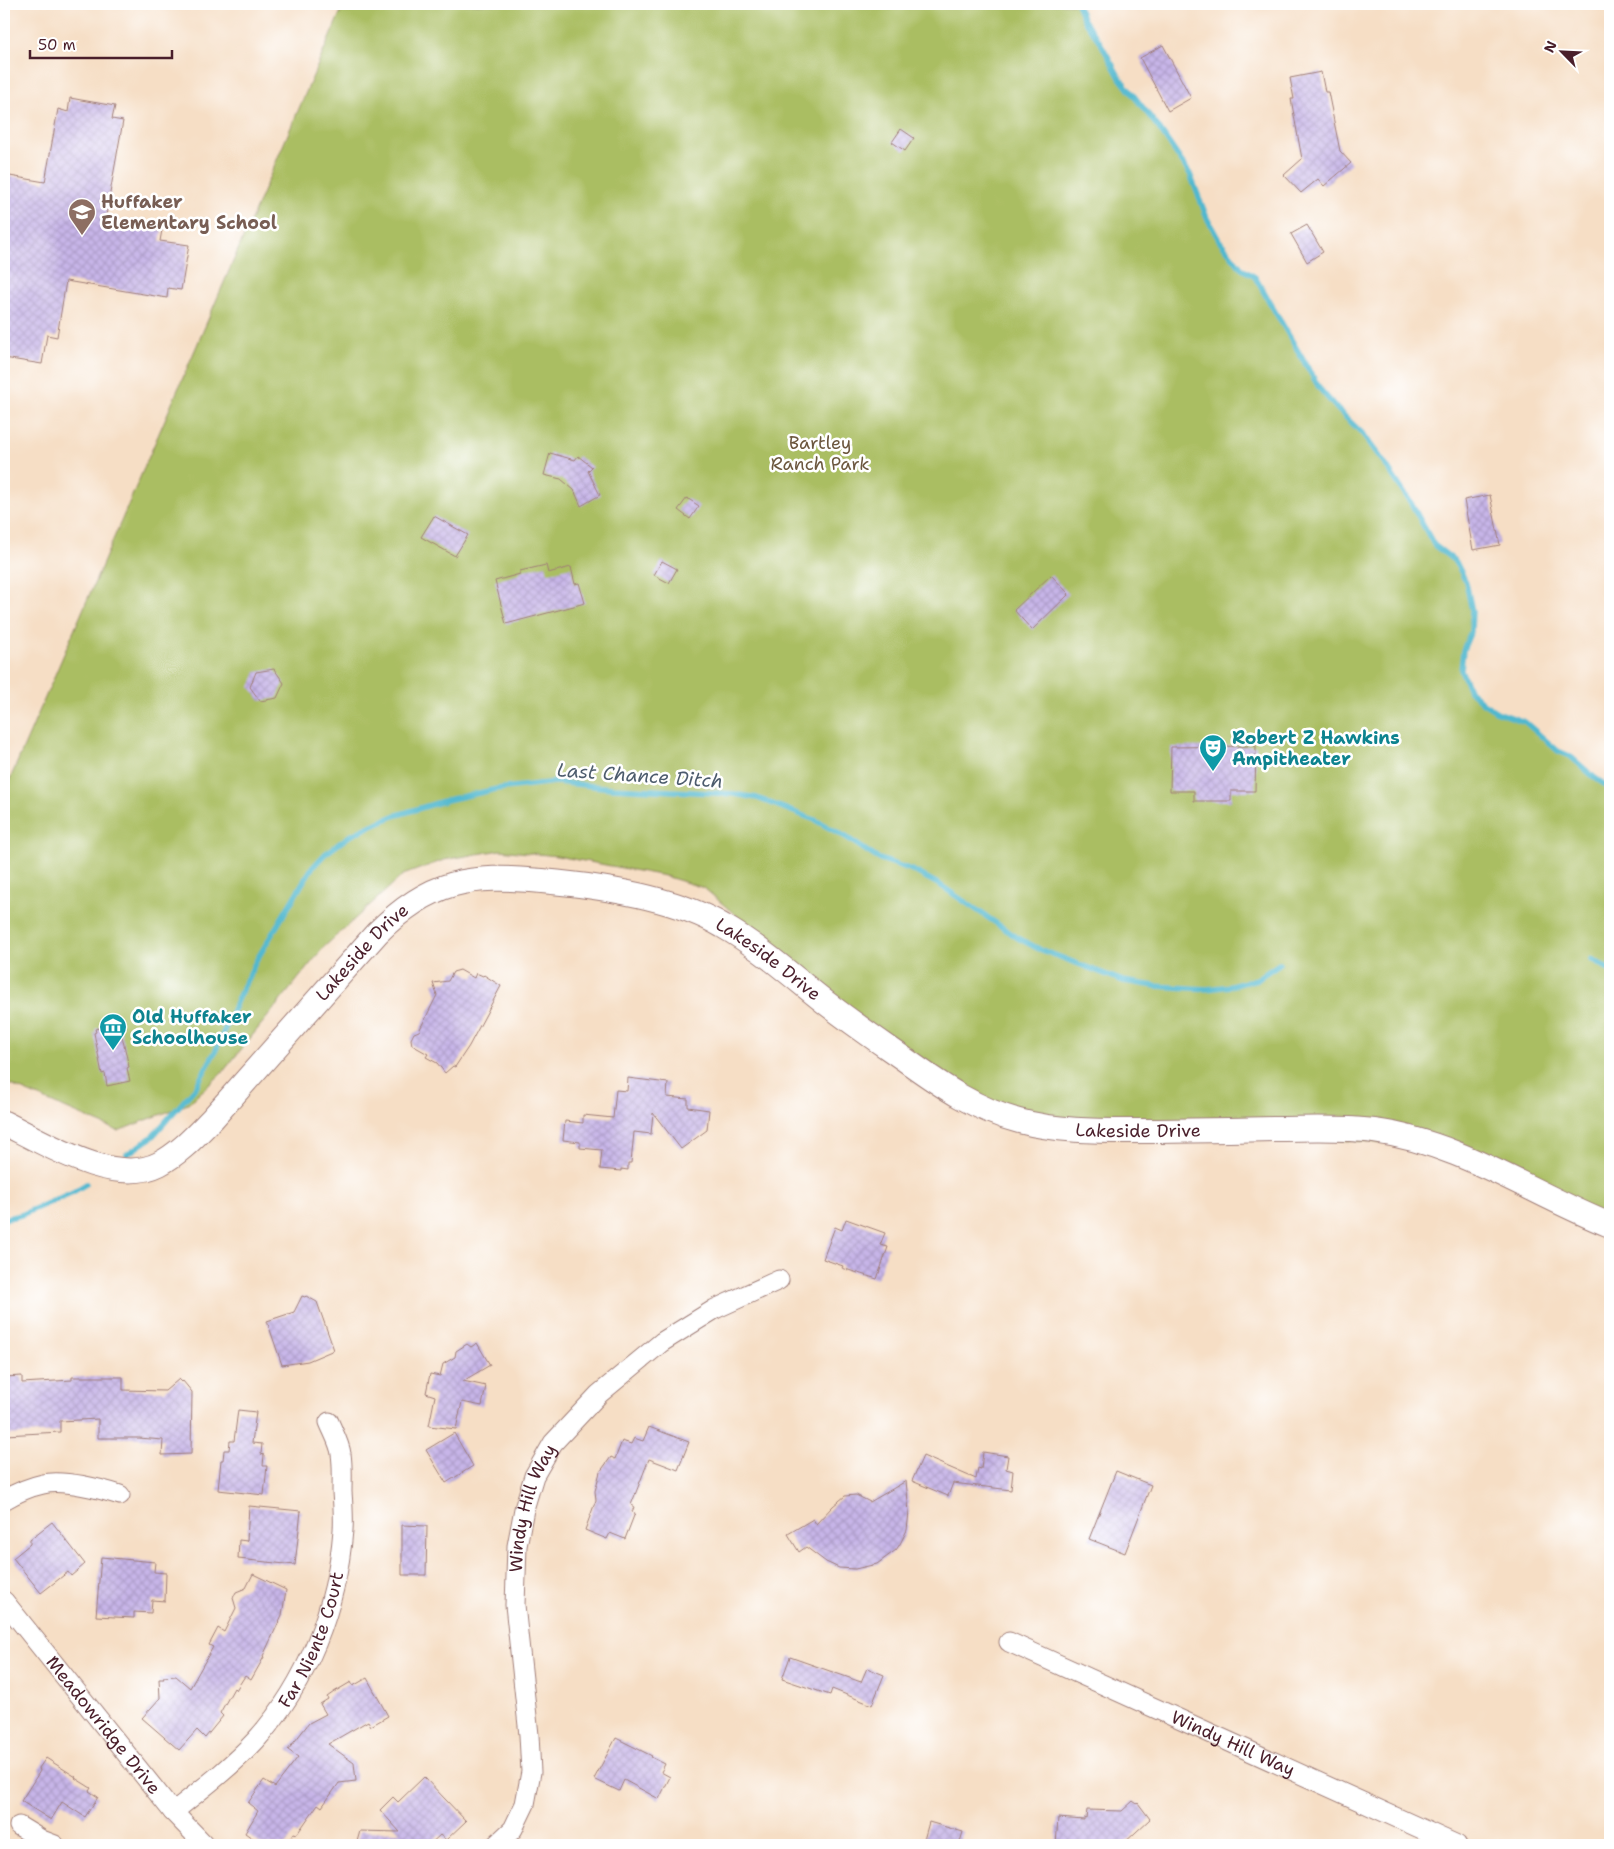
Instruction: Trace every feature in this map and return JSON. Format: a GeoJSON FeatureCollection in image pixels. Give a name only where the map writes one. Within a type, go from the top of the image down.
{"type":"FeatureCollection","features":[{"type":"Feature","properties":{"kind":"street","name":"Lakeside Drive"},"geometry":{"type":"LineString","coordinates":[[4,1123],[86,1161],[110,1170],[134,1171],[157,1165],[185,1147],[212,1120],[377,933],[404,908],[421,896],[452,884],[485,878],[523,879],[593,887],[630,894],[672,904],[707,917],[760,950],[835,1010],[928,1077],[969,1102],[1002,1116],[1043,1126],[1078,1130],[1340,1129],[1393,1134],[1415,1139],[1461,1156],[1610,1225]]}},
{"type":"Feature","properties":{"kind":"street","name":"Windy Hill Way"},"geometry":{"type":"LineString","coordinates":[[496,1845],[513,1829],[525,1804],[531,1772],[529,1735],[515,1605],[517,1546],[524,1509],[534,1476],[553,1443],[598,1394],[656,1348],[716,1309],[780,1280]]}},
{"type":"Feature","properties":{"kind":"street","name":"Far Niente Court"},"geometry":{"type":"LineString","coordinates":[[173,1812],[230,1766],[256,1740],[278,1712],[300,1677],[318,1640],[333,1594],[344,1528],[341,1453],[329,1422]]}},
{"type":"Feature","properties":{"kind":"street"},"geometry":{"type":"LineString","coordinates":[[4,1500],[18,1492],[45,1483],[74,1484],[98,1488],[120,1495]]}},
{"type":"Feature","properties":{"kind":"street","name":"Meadowridge Drive"},"geometry":{"type":"LineString","coordinates":[[4,1601],[173,1812],[205,1845]]}},
{"type":"Feature","properties":{"kind":"street","name":"Windy Hill Way"},"geometry":{"type":"LineString","coordinates":[[1009,1642],[1457,1845]]}},
{"type":"Feature","properties":{"kind":"street"},"geometry":{"type":"LineString","coordinates":[[19,1826],[42,1840],[55,1845]]}},
{"type":"Feature","properties":{"kind":"green space","name":"Bartley Ranch Park"},"geometry":{"type":"Polygon","coordinates":[[[344,4],[1077,4],[1084,20],[1100,42],[1120,78],[1158,127],[1190,174],[1207,218],[1219,240],[1242,269],[1255,277],[1320,389],[1362,433],[1385,464],[1411,503],[1434,545],[1456,562],[1466,582],[1472,611],[1471,631],[1463,650],[1461,670],[1470,691],[1497,712],[1525,722],[1558,751],[1570,756],[1595,778],[1610,788],[1610,1221],[1456,1146],[1107,1129],[988,1108],[744,934],[738,917],[704,888],[665,876],[557,856],[500,850],[444,860],[403,875],[324,947],[222,1073],[188,1104],[118,1131],[4,1082],[4,793],[344,4]]]}},
{"type":"Feature","properties":{"kind":"building"},"geometry":{"type":"Polygon","coordinates":[[[1163,45],[1191,98],[1168,111],[1140,58],[1163,45]]]}},
{"type":"Feature","properties":{"kind":"building"},"geometry":{"type":"Polygon","coordinates":[[[1321,72],[1325,92],[1328,92],[1340,151],[1351,163],[1324,186],[1318,179],[1301,193],[1284,175],[1302,159],[1291,99],[1294,99],[1290,78],[1321,72]]]}},
{"type":"Feature","properties":{"kind":"building","name":"Huffaker Elementary School"},"geometry":{"type":"Polygon","coordinates":[[[70,98],[115,106],[112,119],[123,121],[105,221],[162,230],[160,241],[189,245],[181,290],[168,288],[167,298],[66,281],[57,337],[47,335],[42,364],[4,358],[4,175],[45,182],[58,109],[68,112],[70,98]]]}},
{"type":"Feature","properties":{"kind":"building"},"geometry":{"type":"Polygon","coordinates":[[[901,129],[914,138],[905,151],[892,142],[901,129]]]}},
{"type":"Feature","properties":{"kind":"building"},"geometry":{"type":"Polygon","coordinates":[[[1307,225],[1323,252],[1307,262],[1291,234],[1307,225]]]}},
{"type":"Feature","properties":{"kind":"building"},"geometry":{"type":"Polygon","coordinates":[[[550,453],[575,460],[578,456],[592,467],[588,471],[600,495],[581,506],[574,490],[561,479],[544,475],[550,453]]]}},
{"type":"Feature","properties":{"kind":"building"},"geometry":{"type":"Polygon","coordinates":[[[1490,495],[1500,545],[1473,550],[1464,500],[1490,495]]]}},
{"type":"Feature","properties":{"kind":"building"},"geometry":{"type":"Polygon","coordinates":[[[687,498],[699,506],[690,519],[678,510],[687,498]]]}},
{"type":"Feature","properties":{"kind":"building"},"geometry":{"type":"Polygon","coordinates":[[[434,516],[468,535],[455,556],[421,537],[434,516]]]}},
{"type":"Feature","properties":{"kind":"building"},"geometry":{"type":"Polygon","coordinates":[[[662,561],[677,569],[669,583],[654,575],[662,561]]]}},
{"type":"Feature","properties":{"kind":"building"},"geometry":{"type":"Polygon","coordinates":[[[546,565],[548,573],[571,567],[575,584],[579,583],[585,603],[506,624],[495,581],[520,574],[520,571],[546,565]]]}},
{"type":"Feature","properties":{"kind":"building"},"geometry":{"type":"Polygon","coordinates":[[[1051,575],[1069,594],[1032,630],[1014,610],[1051,575]]]}},
{"type":"Feature","properties":{"kind":"building"},"geometry":{"type":"Polygon","coordinates":[[[274,669],[284,683],[277,698],[260,701],[250,687],[256,672],[274,669]]]}},
{"type":"Feature","properties":{"kind":"building","name":"Robert Z Hawkins Ampitheater"},"geometry":{"type":"Polygon","coordinates":[[[1256,746],[1255,791],[1231,791],[1231,801],[1194,801],[1194,791],[1170,791],[1171,747],[1256,746]]]}},
{"type":"Feature","properties":{"kind":"building"},"geometry":{"type":"Polygon","coordinates":[[[460,970],[474,978],[476,973],[484,975],[501,986],[469,1046],[455,1067],[453,1066],[445,1073],[437,1063],[426,1057],[428,1054],[412,1045],[411,1039],[414,1033],[419,1031],[437,995],[433,983],[448,981],[453,972],[460,970]]]}},
{"type":"Feature","properties":{"kind":"building"},"geometry":{"type":"Polygon","coordinates":[[[116,1024],[117,1027],[120,1027],[129,1067],[127,1068],[130,1081],[107,1086],[105,1073],[102,1074],[94,1033],[96,1032],[95,1029],[116,1024]]]}},
{"type":"Feature","properties":{"kind":"building"},"geometry":{"type":"Polygon","coordinates":[[[628,1078],[668,1083],[667,1097],[688,1099],[688,1107],[709,1110],[707,1130],[681,1149],[653,1113],[651,1134],[634,1132],[631,1163],[628,1163],[628,1170],[600,1169],[602,1150],[580,1148],[580,1142],[563,1140],[565,1121],[583,1123],[583,1115],[613,1118],[616,1090],[627,1091],[628,1078]]]}},
{"type":"Feature","properties":{"kind":"building"},"geometry":{"type":"Polygon","coordinates":[[[846,1219],[885,1233],[880,1245],[888,1247],[877,1279],[842,1268],[843,1266],[823,1259],[835,1227],[842,1230],[846,1219]]]}},
{"type":"Feature","properties":{"kind":"building"},"geometry":{"type":"Polygon","coordinates":[[[302,1296],[317,1302],[334,1350],[308,1361],[282,1365],[267,1321],[294,1312],[302,1296]]]}},
{"type":"Feature","properties":{"kind":"building"},"geometry":{"type":"Polygon","coordinates":[[[477,1343],[490,1365],[463,1381],[486,1386],[482,1406],[462,1402],[456,1429],[429,1426],[435,1396],[426,1393],[430,1374],[440,1376],[443,1364],[455,1357],[456,1351],[467,1344],[471,1347],[477,1343]]]}},
{"type":"Feature","properties":{"kind":"building"},"geometry":{"type":"Polygon","coordinates":[[[22,1376],[22,1383],[72,1380],[72,1377],[123,1377],[123,1390],[165,1391],[179,1379],[192,1392],[191,1454],[162,1455],[163,1440],[98,1438],[98,1419],[60,1421],[60,1432],[5,1435],[4,1377],[22,1376]]]}},
{"type":"Feature","properties":{"kind":"building"},"geometry":{"type":"Polygon","coordinates":[[[238,1410],[256,1412],[252,1443],[262,1444],[263,1466],[267,1466],[264,1495],[218,1490],[221,1460],[223,1460],[224,1450],[229,1450],[230,1441],[234,1441],[238,1410]]]}},
{"type":"Feature","properties":{"kind":"building"},"geometry":{"type":"Polygon","coordinates":[[[649,1427],[689,1442],[678,1470],[649,1459],[631,1505],[634,1507],[632,1512],[635,1513],[625,1539],[610,1533],[607,1539],[585,1530],[596,1500],[595,1491],[600,1472],[611,1457],[615,1459],[622,1441],[631,1444],[634,1438],[643,1441],[649,1427]]]}},
{"type":"Feature","properties":{"kind":"building"},"geometry":{"type":"Polygon","coordinates":[[[454,1433],[473,1466],[446,1483],[426,1450],[454,1433]]]}},
{"type":"Feature","properties":{"kind":"building"},"geometry":{"type":"Polygon","coordinates":[[[983,1452],[1008,1456],[1006,1469],[1013,1471],[1011,1490],[953,1483],[948,1496],[912,1481],[923,1456],[976,1479],[978,1468],[981,1469],[983,1452]]]}},
{"type":"Feature","properties":{"kind":"building"},"geometry":{"type":"Polygon","coordinates":[[[1116,1471],[1151,1485],[1125,1553],[1089,1539],[1116,1471]]]}},
{"type":"Feature","properties":{"kind":"building"},"geometry":{"type":"Polygon","coordinates":[[[906,1481],[909,1512],[907,1530],[896,1550],[877,1564],[855,1569],[839,1568],[826,1562],[806,1547],[799,1552],[788,1534],[813,1519],[816,1524],[845,1496],[856,1495],[870,1502],[906,1481]]]}},
{"type":"Feature","properties":{"kind":"building"},"geometry":{"type":"Polygon","coordinates":[[[249,1506],[301,1511],[295,1565],[238,1559],[239,1540],[247,1541],[249,1506]]]}},
{"type":"Feature","properties":{"kind":"building"},"geometry":{"type":"Polygon","coordinates":[[[52,1522],[85,1564],[71,1576],[68,1572],[41,1593],[13,1558],[30,1544],[30,1539],[52,1522]]]}},
{"type":"Feature","properties":{"kind":"building"},"geometry":{"type":"Polygon","coordinates":[[[402,1525],[427,1526],[426,1575],[402,1575],[402,1525]]]}},
{"type":"Feature","properties":{"kind":"building"},"geometry":{"type":"Polygon","coordinates":[[[101,1557],[155,1562],[154,1572],[166,1573],[165,1601],[152,1600],[151,1613],[134,1612],[134,1618],[96,1616],[101,1557]]]}},
{"type":"Feature","properties":{"kind":"building"},"geometry":{"type":"Polygon","coordinates":[[[253,1574],[286,1590],[282,1615],[264,1657],[251,1680],[245,1676],[236,1690],[234,1688],[220,1713],[223,1716],[205,1738],[197,1730],[179,1750],[142,1718],[160,1698],[159,1679],[176,1676],[190,1688],[213,1647],[209,1645],[218,1628],[224,1632],[236,1608],[233,1598],[236,1592],[246,1588],[253,1574]]]}},
{"type":"Feature","properties":{"kind":"building"},"geometry":{"type":"Polygon","coordinates":[[[790,1657],[861,1682],[867,1668],[884,1675],[872,1705],[832,1689],[830,1695],[782,1679],[790,1657]]]}},
{"type":"Feature","properties":{"kind":"building"},"geometry":{"type":"Polygon","coordinates":[[[367,1678],[388,1716],[371,1726],[368,1721],[328,1744],[354,1763],[356,1781],[339,1783],[322,1807],[318,1804],[297,1834],[294,1833],[286,1845],[262,1845],[245,1833],[258,1811],[248,1803],[264,1780],[275,1787],[298,1757],[288,1750],[309,1723],[326,1714],[320,1704],[334,1692],[351,1682],[353,1686],[367,1678]]]}},
{"type":"Feature","properties":{"kind":"building"},"geometry":{"type":"Polygon","coordinates":[[[616,1738],[665,1764],[661,1772],[670,1777],[659,1799],[624,1780],[619,1791],[594,1779],[616,1738]]]}},
{"type":"Feature","properties":{"kind":"building"},"geometry":{"type":"Polygon","coordinates":[[[46,1758],[91,1788],[89,1791],[98,1797],[85,1817],[62,1802],[51,1820],[21,1801],[46,1758]]]}},
{"type":"Feature","properties":{"kind":"building"},"geometry":{"type":"Polygon","coordinates":[[[424,1777],[466,1821],[446,1840],[440,1835],[429,1845],[414,1845],[409,1841],[409,1845],[356,1845],[360,1831],[400,1832],[380,1810],[393,1797],[398,1802],[424,1777]]]}},
{"type":"Feature","properties":{"kind":"building"},"geometry":{"type":"Polygon","coordinates":[[[1133,1801],[1138,1803],[1150,1819],[1122,1845],[1056,1845],[1058,1818],[1084,1820],[1087,1810],[1122,1811],[1133,1801]]]}},
{"type":"Feature","properties":{"kind":"building"},"geometry":{"type":"Polygon","coordinates":[[[929,1822],[963,1832],[959,1845],[943,1845],[924,1840],[929,1822]]]}},
{"type":"Feature","properties":{"kind":"waterway"},"geometry":{"type":"LineString","coordinates":[[1077,4],[1084,20],[1100,42],[1120,78],[1158,127],[1190,174],[1207,218],[1219,240],[1242,269],[1255,277],[1320,389],[1362,433],[1385,464],[1411,503],[1434,545],[1456,562],[1466,582],[1472,611],[1471,631],[1463,650],[1461,670],[1470,691],[1497,712],[1525,722],[1558,751],[1570,756],[1595,778],[1610,788]]}},
{"type":"Feature","properties":{"kind":"waterway","name":"Last Chance Ditch"},"geometry":{"type":"LineString","coordinates":[[127,1154],[152,1137],[196,1087],[216,1050],[256,961],[312,868],[325,854],[348,837],[394,816],[447,800],[497,789],[556,782],[612,788],[734,794],[757,798],[815,820],[846,837],[877,858],[912,870],[940,885],[1018,938],[1039,949],[1123,981],[1155,986],[1207,989],[1231,986],[1257,979],[1279,964]]}},
{"type":"Feature","properties":{"kind":"waterway","name":"Last Chance Ditch"},"geometry":{"type":"LineString","coordinates":[[1592,959],[1610,970]]}},
{"type":"Feature","properties":{"kind":"waterway","name":"Last Chance Ditch"},"geometry":{"type":"LineString","coordinates":[[4,1219],[21,1215],[73,1192],[86,1184]]}},
{"type":"Feature","properties":{"kind":"place","name":"Huffaker Elementary School"},"geometry":{"type":"Point","coordinates":[82,236]}},
{"type":"Feature","properties":{"kind":"place","name":"Robert Z Hawkins Ampitheater"},"geometry":{"type":"Point","coordinates":[1213,772]}},
{"type":"Feature","properties":{"kind":"place","name":"Old Huffaker Schoolhouse"},"geometry":{"type":"Point","coordinates":[113,1051]}}]}
